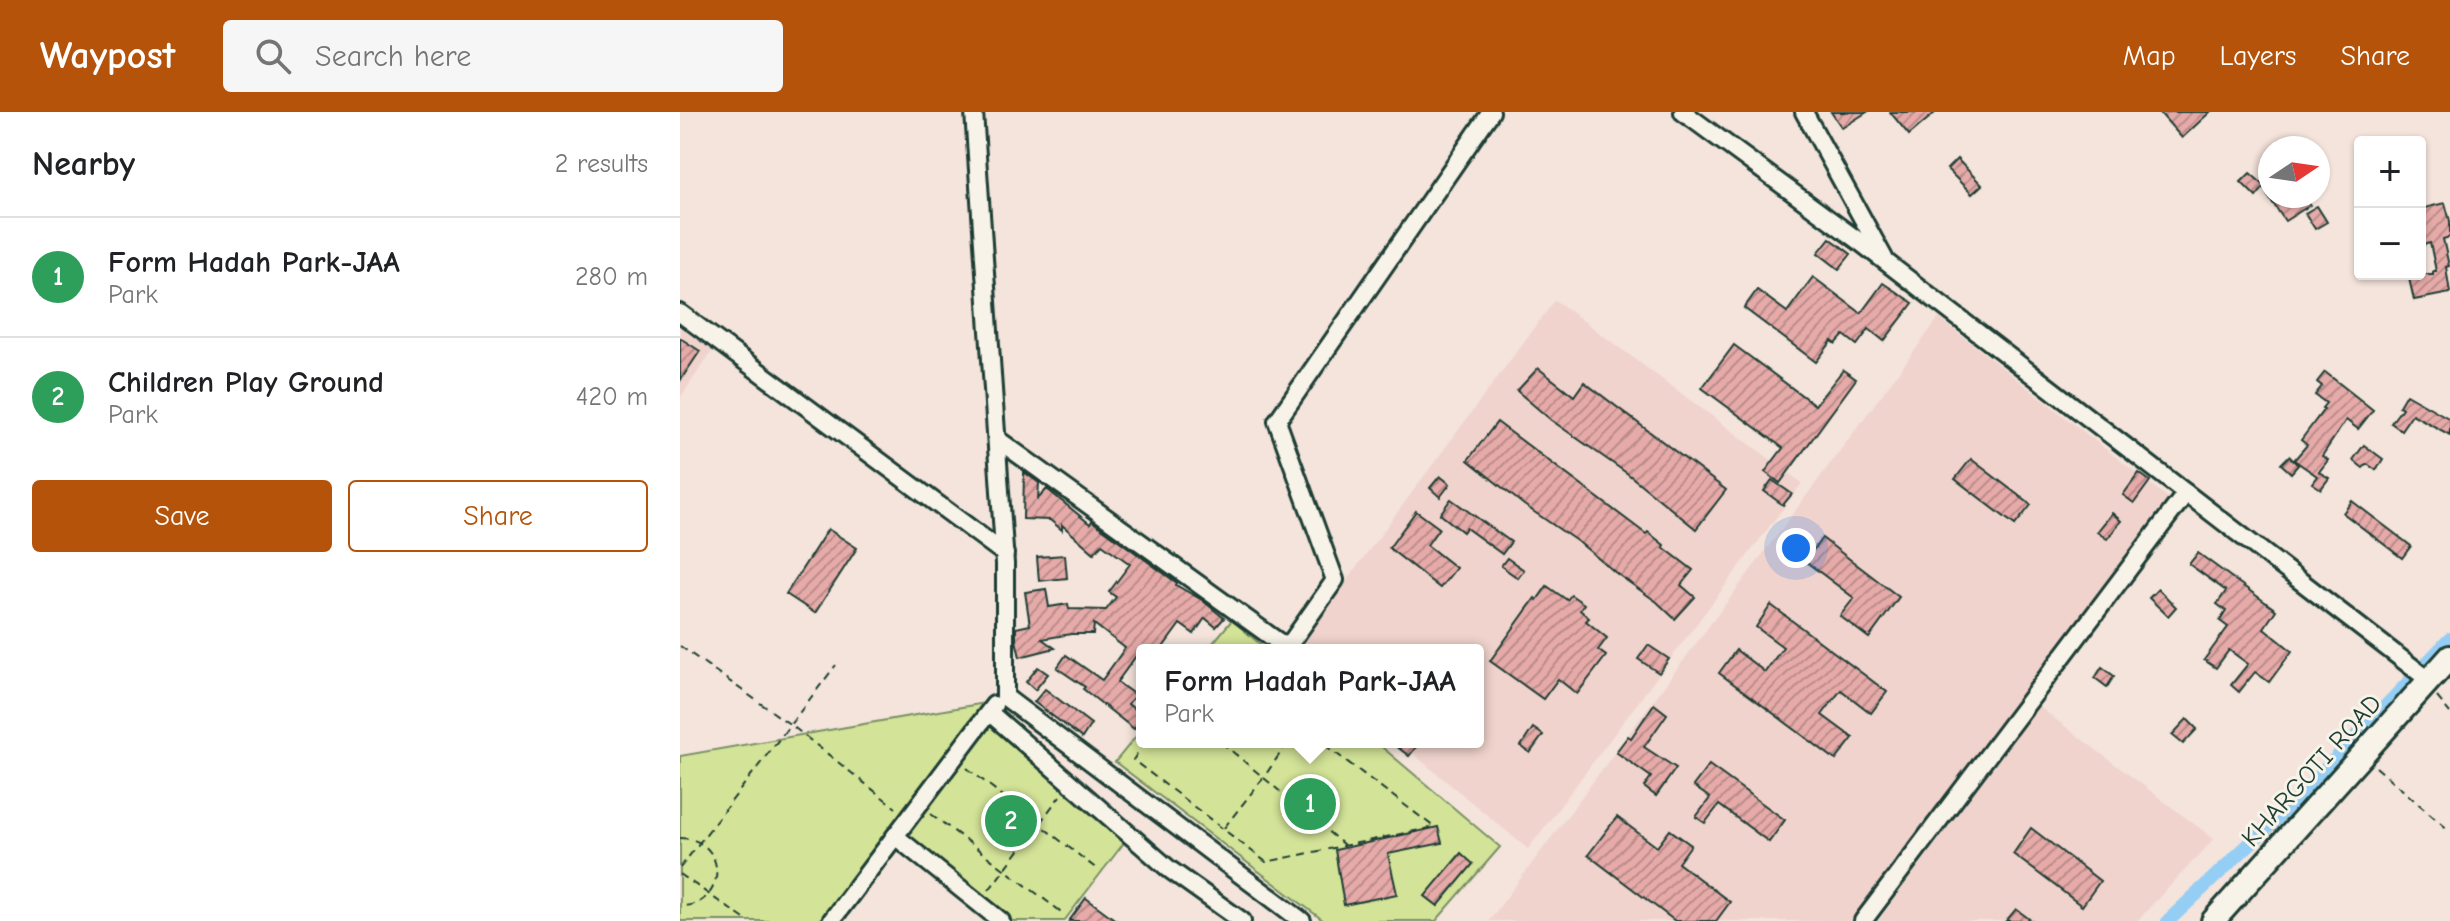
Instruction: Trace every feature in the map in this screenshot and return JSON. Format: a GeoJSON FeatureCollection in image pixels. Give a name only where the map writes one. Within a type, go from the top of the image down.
{"type":"FeatureCollection","features":[{"type":"Feature","properties":{"kind":"main road","name":"KHARGOTI ROAD"},"geometry":{"type":"LineString","coordinates":[[2213,921],[2450,657]]}},
{"type":"Feature","properties":{"kind":"street"},"geometry":{"type":"LineString","coordinates":[[974,112],[1005,554],[1005,697]]}},
{"type":"Feature","properties":{"kind":"street"},"geometry":{"type":"LineString","coordinates":[[1290,644],[1335,580],[1277,421],[1491,112]]}},
{"type":"Feature","properties":{"kind":"street"},"geometry":{"type":"LineString","coordinates":[[1683,112],[1888,265],[2429,680]]}},
{"type":"Feature","properties":{"kind":"street"},"geometry":{"type":"LineString","coordinates":[[1804,112],[1888,265]]}},
{"type":"Feature","properties":{"kind":"street"},"geometry":{"type":"LineString","coordinates":[[680,313],[1005,554]]}},
{"type":"Feature","properties":{"kind":"street"},"geometry":{"type":"LineString","coordinates":[[997,439],[1281,644]]}},
{"type":"Feature","properties":{"kind":"street"},"geometry":{"type":"LineString","coordinates":[[1863,921],[2186,493]]}},
{"type":"Feature","properties":{"kind":"street"},"geometry":{"type":"LineString","coordinates":[[831,921],[995,703],[1005,697]]}},
{"type":"Feature","properties":{"kind":"street"},"geometry":{"type":"LineString","coordinates":[[1005,697],[1302,921]]}},
{"type":"Feature","properties":{"kind":"street"},"geometry":{"type":"LineString","coordinates":[[990,713],[1169,869],[1242,921]]}},
{"type":"Feature","properties":{"kind":"street"},"geometry":{"type":"LineString","coordinates":[[895,836],[1001,921]]}},
{"type":"Feature","properties":{"kind":"path"},"geometry":{"type":"LineString","coordinates":[[680,646],[914,811],[1004,869],[1064,914]]}},
{"type":"Feature","properties":{"kind":"path"},"geometry":{"type":"LineString","coordinates":[[680,868],[836,665]]}},
{"type":"Feature","properties":{"kind":"path"},"geometry":{"type":"LineString","coordinates":[[1141,748],[1133,760],[1266,862],[1434,827],[1329,748]]}},
{"type":"Feature","properties":{"kind":"path"},"geometry":{"type":"LineString","coordinates":[[1228,748],[1345,845]]}},
{"type":"Feature","properties":{"kind":"path"},"geometry":{"type":"LineString","coordinates":[[1223,829],[1284,748]]}},
{"type":"Feature","properties":{"kind":"path"},"geometry":{"type":"LineString","coordinates":[[955,758],[1098,870]]}},
{"type":"Feature","properties":{"kind":"path"},"geometry":{"type":"LineString","coordinates":[[2377,766],[2450,831]]}},
{"type":"Feature","properties":{"kind":"path"},"geometry":{"type":"LineString","coordinates":[[978,903],[1070,782]]}},
{"type":"Feature","properties":{"kind":"path"},"geometry":{"type":"LineString","coordinates":[[680,838],[700,843],[713,856],[716,866],[716,878],[708,894],[696,904],[680,906]]}},
{"type":"Feature","properties":{"kind":"path"},"geometry":{"type":"LineString","coordinates":[[680,874],[747,921]]}},
{"type":"Feature","properties":{"kind":"shaded area"},"geometry":{"type":"Polygon","coordinates":[[[1555,300],[1802,483],[1528,849],[1406,748],[1484,748],[1484,644],[1299,644],[1555,300]]]}},
{"type":"Feature","properties":{"kind":"shaded area"},"geometry":{"type":"Polygon","coordinates":[[[1939,318],[2168,498],[1853,921],[1489,921],[1939,318]]]}},
{"type":"Feature","properties":{"kind":"shaded area"},"geometry":{"type":"Polygon","coordinates":[[[680,327],[712,351],[680,398],[680,327]]]}},
{"type":"Feature","properties":{"kind":"shaded area"},"geometry":{"type":"Polygon","coordinates":[[[2038,706],[2214,839],[2137,921],[1878,921],[2038,706]]]}},
{"type":"Feature","properties":{"kind":"green space"},"geometry":{"type":"Polygon","coordinates":[[[1232,620],[1260,644],[1212,644],[1232,620]]]}},
{"type":"Feature","properties":{"kind":"green space"},"geometry":{"type":"Polygon","coordinates":[[[985,703],[819,921],[680,921],[680,756],[985,703]]]}},
{"type":"Feature","properties":{"kind":"green space"},"geometry":{"type":"Polygon","coordinates":[[[992,722],[1130,835],[1064,921],[1002,921],[895,836],[992,722]]]}},
{"type":"Feature","properties":{"kind":"green space"},"geometry":{"type":"Polygon","coordinates":[[[1136,736],[1136,748],[1383,748],[1500,847],[1436,921],[1324,921],[1115,762],[1136,736]]]}},
{"type":"Feature","properties":{"kind":"building"},"geometry":{"type":"Polygon","coordinates":[[[1831,112],[1867,112],[1842,128],[1831,112]]]}},
{"type":"Feature","properties":{"kind":"building"},"geometry":{"type":"Polygon","coordinates":[[[1890,112],[1936,112],[1909,135],[1890,112]]]}},
{"type":"Feature","properties":{"kind":"building"},"geometry":{"type":"Polygon","coordinates":[[[2159,112],[2210,112],[2182,138],[2159,112]]]}},
{"type":"Feature","properties":{"kind":"building"},"geometry":{"type":"Polygon","coordinates":[[[1957,159],[1982,185],[1972,194],[1947,169],[1957,159]]]}},
{"type":"Feature","properties":{"kind":"building"},"geometry":{"type":"Polygon","coordinates":[[[2250,173],[2258,180],[2256,197],[2241,182],[2250,173]]]}},
{"type":"Feature","properties":{"kind":"building"},"geometry":{"type":"Polygon","coordinates":[[[2445,203],[2450,237],[2443,239],[2449,266],[2446,267],[2450,293],[2414,300],[2409,280],[2426,280],[2426,274],[2436,271],[2430,243],[2426,244],[2426,208],[2445,203]]]}},
{"type":"Feature","properties":{"kind":"building"},"geometry":{"type":"Polygon","coordinates":[[[2276,208],[2305,208],[2285,221],[2276,208]]]}},
{"type":"Feature","properties":{"kind":"building"},"geometry":{"type":"Polygon","coordinates":[[[2318,208],[2327,222],[2315,229],[2305,213],[2318,208]]]}},
{"type":"Feature","properties":{"kind":"building"},"geometry":{"type":"Polygon","coordinates":[[[1830,238],[1851,254],[1839,269],[1818,253],[1830,238]]]}},
{"type":"Feature","properties":{"kind":"building"},"geometry":{"type":"Polygon","coordinates":[[[1813,277],[1861,313],[1883,283],[1913,303],[1884,341],[1869,329],[1857,345],[1844,335],[1836,344],[1832,341],[1816,362],[1744,308],[1757,290],[1787,312],[1813,277]]]}},
{"type":"Feature","properties":{"kind":"building"},"geometry":{"type":"Polygon","coordinates":[[[680,338],[700,351],[680,381],[680,338]]]}},
{"type":"Feature","properties":{"kind":"building"},"geometry":{"type":"Polygon","coordinates":[[[1734,345],[1815,405],[1843,370],[1856,379],[1780,483],[1765,472],[1783,448],[1702,388],[1734,345]]]}},
{"type":"Feature","properties":{"kind":"building"},"geometry":{"type":"Polygon","coordinates":[[[1538,368],[1574,396],[1584,382],[1726,490],[1696,529],[1517,391],[1538,368]]]}},
{"type":"Feature","properties":{"kind":"building"},"geometry":{"type":"Polygon","coordinates":[[[2325,372],[2373,410],[2358,429],[2346,420],[2322,456],[2328,460],[2319,472],[2329,478],[2321,489],[2312,483],[2317,476],[2294,460],[2307,445],[2301,440],[2324,409],[2326,403],[2315,395],[2322,386],[2317,382],[2325,372]]]}},
{"type":"Feature","properties":{"kind":"building"},"geometry":{"type":"Polygon","coordinates":[[[2406,394],[2450,419],[2450,435],[2412,414],[2401,430],[2391,423],[2402,408],[2399,406],[2406,394]]]}},
{"type":"Feature","properties":{"kind":"building"},"geometry":{"type":"Polygon","coordinates":[[[1497,422],[1646,534],[1648,532],[1693,570],[1681,585],[1695,597],[1675,619],[1657,602],[1468,460],[1497,422]]]}},
{"type":"Feature","properties":{"kind":"building"},"geometry":{"type":"Polygon","coordinates":[[[2364,445],[2383,459],[2376,470],[2367,464],[2363,468],[2353,460],[2364,445]]]}},
{"type":"Feature","properties":{"kind":"building"},"geometry":{"type":"Polygon","coordinates":[[[2289,456],[2298,465],[2291,473],[2281,464],[2289,456]]]}},
{"type":"Feature","properties":{"kind":"building"},"geometry":{"type":"Polygon","coordinates":[[[1971,459],[2031,505],[2015,525],[1955,479],[1971,459]]]}},
{"type":"Feature","properties":{"kind":"building"},"geometry":{"type":"Polygon","coordinates":[[[1024,472],[1039,483],[1038,499],[1047,489],[1090,524],[1092,521],[1224,618],[1216,627],[1205,618],[1194,634],[1180,624],[1165,644],[1136,644],[1136,656],[1117,682],[1135,695],[1128,704],[1136,710],[1134,729],[1083,689],[1085,687],[1057,668],[1066,655],[1102,680],[1125,648],[1094,624],[1093,634],[1042,639],[1055,648],[1020,657],[1016,640],[1016,628],[1030,625],[1025,592],[1046,589],[1049,607],[1068,604],[1069,609],[1106,610],[1116,597],[1109,592],[1130,564],[1102,544],[1094,553],[1062,525],[1062,530],[1050,520],[1023,519],[1024,472]]]}},
{"type":"Feature","properties":{"kind":"building"},"geometry":{"type":"Polygon","coordinates":[[[2139,473],[2150,481],[2134,503],[2123,495],[2139,473]]]}},
{"type":"Feature","properties":{"kind":"building"},"geometry":{"type":"Polygon","coordinates":[[[1440,476],[1450,484],[1440,497],[1430,488],[1440,476]]]}},
{"type":"Feature","properties":{"kind":"building"},"geometry":{"type":"Polygon","coordinates":[[[1772,480],[1792,494],[1783,505],[1764,491],[1772,480]]]}},
{"type":"Feature","properties":{"kind":"building"},"geometry":{"type":"Polygon","coordinates":[[[1451,499],[1511,542],[1502,554],[1466,528],[1463,532],[1440,514],[1451,499]]]}},
{"type":"Feature","properties":{"kind":"building"},"geometry":{"type":"Polygon","coordinates":[[[2352,501],[2411,546],[2402,558],[2343,513],[2352,501]]]}},
{"type":"Feature","properties":{"kind":"building"},"geometry":{"type":"Polygon","coordinates":[[[1416,511],[1439,528],[1427,545],[1456,568],[1440,588],[1389,548],[1416,511]]]}},
{"type":"Feature","properties":{"kind":"building"},"geometry":{"type":"Polygon","coordinates":[[[2112,513],[2121,521],[2107,539],[2097,532],[2112,513]]]}},
{"type":"Feature","properties":{"kind":"building"},"geometry":{"type":"Polygon","coordinates":[[[828,529],[857,548],[815,613],[786,594],[828,529]]]}},
{"type":"Feature","properties":{"kind":"building"},"geometry":{"type":"Polygon","coordinates":[[[1822,538],[1899,597],[1869,638],[1840,616],[1854,598],[1805,561],[1822,538]]]}},
{"type":"Feature","properties":{"kind":"building"},"geometry":{"type":"Polygon","coordinates":[[[2198,553],[2276,610],[2264,628],[2292,651],[2269,682],[2255,672],[2239,692],[2231,685],[2248,664],[2229,650],[2216,668],[2204,660],[2228,627],[2220,621],[2226,611],[2217,604],[2226,591],[2189,564],[2198,553]]]}},
{"type":"Feature","properties":{"kind":"building"},"geometry":{"type":"Polygon","coordinates":[[[1065,555],[1067,578],[1039,581],[1037,557],[1065,555]]]}},
{"type":"Feature","properties":{"kind":"building"},"geometry":{"type":"Polygon","coordinates":[[[1507,558],[1524,570],[1518,578],[1501,566],[1507,558]]]}},
{"type":"Feature","properties":{"kind":"building"},"geometry":{"type":"Polygon","coordinates":[[[1547,586],[1567,600],[1571,595],[1584,604],[1580,610],[1589,618],[1586,621],[1607,638],[1598,650],[1606,656],[1577,694],[1558,679],[1543,699],[1490,661],[1547,586]]]}},
{"type":"Feature","properties":{"kind":"building"},"geometry":{"type":"Polygon","coordinates":[[[2158,589],[2176,607],[2168,616],[2149,598],[2158,589]]]}},
{"type":"Feature","properties":{"kind":"building"},"geometry":{"type":"Polygon","coordinates":[[[1771,605],[1887,692],[1871,713],[1841,690],[1822,715],[1853,738],[1836,760],[1719,673],[1736,650],[1765,672],[1783,647],[1756,627],[1771,605]]]}},
{"type":"Feature","properties":{"kind":"building"},"geometry":{"type":"Polygon","coordinates":[[[1648,645],[1669,659],[1659,673],[1638,659],[1648,645]]]}},
{"type":"Feature","properties":{"kind":"building"},"geometry":{"type":"Polygon","coordinates":[[[1038,667],[1048,674],[1035,690],[1026,682],[1038,667]]]}},
{"type":"Feature","properties":{"kind":"building"},"geometry":{"type":"Polygon","coordinates":[[[2102,667],[2114,676],[2107,687],[2095,678],[2102,667]]]}},
{"type":"Feature","properties":{"kind":"building"},"geometry":{"type":"Polygon","coordinates":[[[1045,689],[1091,724],[1082,738],[1034,702],[1045,689]]]}},
{"type":"Feature","properties":{"kind":"building"},"geometry":{"type":"Polygon","coordinates":[[[1654,704],[1667,714],[1644,747],[1676,768],[1656,796],[1644,787],[1651,777],[1616,752],[1628,736],[1631,738],[1654,704]]]}},
{"type":"Feature","properties":{"kind":"building"},"geometry":{"type":"Polygon","coordinates":[[[2187,719],[2197,729],[2183,744],[2172,735],[2187,719]]]}},
{"type":"Feature","properties":{"kind":"building"},"geometry":{"type":"Polygon","coordinates":[[[1533,728],[1543,735],[1530,753],[1521,746],[1533,728]]]}},
{"type":"Feature","properties":{"kind":"building"},"geometry":{"type":"Polygon","coordinates":[[[1399,748],[1415,748],[1409,756],[1399,748]]]}},
{"type":"Feature","properties":{"kind":"building"},"geometry":{"type":"Polygon","coordinates":[[[1709,765],[1785,820],[1769,842],[1719,805],[1705,823],[1696,817],[1710,798],[1693,786],[1709,765]]]}},
{"type":"Feature","properties":{"kind":"building"},"geometry":{"type":"Polygon","coordinates":[[[1617,817],[1657,847],[1670,830],[1691,845],[1678,863],[1730,902],[1716,921],[1675,921],[1588,855],[1617,817]]]}},
{"type":"Feature","properties":{"kind":"building"},"geometry":{"type":"Polygon","coordinates":[[[1438,827],[1442,843],[1388,854],[1397,894],[1344,905],[1335,850],[1438,827]]]}},
{"type":"Feature","properties":{"kind":"building"},"geometry":{"type":"Polygon","coordinates":[[[2031,828],[2100,881],[2082,906],[2013,854],[2031,828]]]}},
{"type":"Feature","properties":{"kind":"building"},"geometry":{"type":"Polygon","coordinates":[[[1461,853],[1473,864],[1438,906],[1425,896],[1461,853]]]}},
{"type":"Feature","properties":{"kind":"building"},"geometry":{"type":"Polygon","coordinates":[[[1086,898],[1117,921],[1069,921],[1086,898]]]}},
{"type":"Feature","properties":{"kind":"building"},"geometry":{"type":"Polygon","coordinates":[[[2016,909],[2032,921],[2006,921],[2016,909]]]}},
{"type":"Feature","properties":{"kind":"waterway"},"geometry":{"type":"LineString","coordinates":[[2168,921],[2297,799],[2450,639]]}},
{"type":"Feature","properties":{"kind":"place","name":"Form Hadah Park-JAA"},"geometry":{"type":"Point","coordinates":[1310,804]}},
{"type":"Feature","properties":{"kind":"place","name":"Children Play Ground"},"geometry":{"type":"Point","coordinates":[1011,821]}}]}
